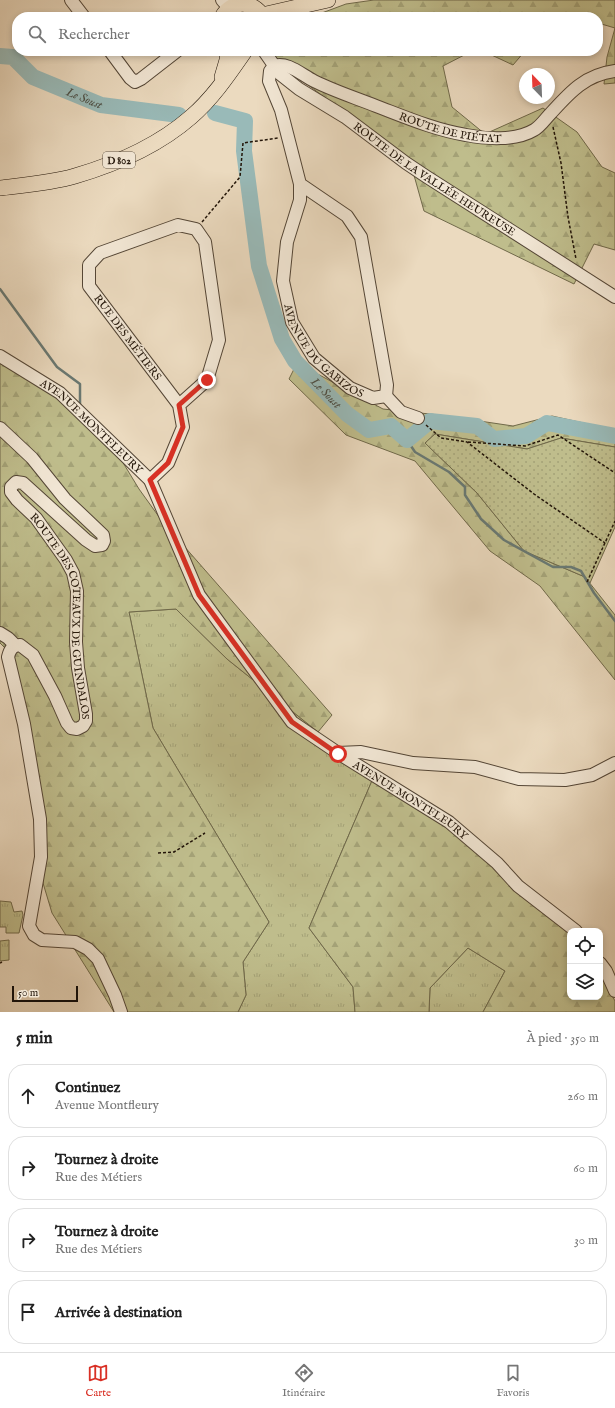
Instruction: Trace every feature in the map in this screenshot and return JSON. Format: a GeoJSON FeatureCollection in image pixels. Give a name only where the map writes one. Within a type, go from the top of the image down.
{"type":"FeatureCollection","features":[{"type":"Feature","properties":{"kind":"main road"},"geometry":{"type":"LineString","coordinates":[[224,8],[240,4],[259,10],[323,1]]}},
{"type":"Feature","properties":{"kind":"main road"},"geometry":{"type":"LineString","coordinates":[[295,12],[323,1]]}},
{"type":"Feature","properties":{"kind":"main road","name":"D 802"},"geometry":{"type":"LineString","coordinates":[[218,88],[227,56]]}},
{"type":"Feature","properties":{"kind":"main road","name":"D 802"},"geometry":{"type":"LineString","coordinates":[[0,188],[24,186],[75,176],[114,163],[154,143],[191,118],[218,88],[241,56]]}},
{"type":"Feature","properties":{"kind":"street"},"geometry":{"type":"LineString","coordinates":[[71,0],[80,12]]}},
{"type":"Feature","properties":{"kind":"street"},"geometry":{"type":"LineString","coordinates":[[114,56],[130,78],[135,82],[170,56]]}},
{"type":"Feature","properties":{"kind":"street","name":"ROUTE DE LA VALLÉE HEUREUSE"},"geometry":{"type":"LineString","coordinates":[[267,56],[280,74],[299,89],[345,117],[406,163],[615,297]]}},
{"type":"Feature","properties":{"kind":"street","name":"ROUTE DE PIÉTAT"},"geometry":{"type":"LineString","coordinates":[[274,66],[279,64],[287,66],[315,82],[339,92],[439,129],[465,135],[490,138],[517,136],[534,130],[569,94],[584,81],[602,73],[615,71]]}},
{"type":"Feature","properties":{"kind":"street","name":"AVENUE DU GABIZOS"},"geometry":{"type":"LineString","coordinates":[[274,66],[270,71],[269,80],[281,110],[300,184],[300,200],[287,242],[283,281],[292,322],[314,358],[350,388],[373,398],[386,396],[388,386],[361,237],[347,216],[300,184]]}},
{"type":"Feature","properties":{"kind":"street","name":"RUE DES MÉTIERS"},"geometry":{"type":"LineString","coordinates":[[150,480],[168,463],[183,427],[179,405],[89,286],[89,265],[100,253],[178,225],[196,229]]}},
{"type":"Feature","properties":{"kind":"street"},"geometry":{"type":"LineString","coordinates":[[179,405],[207,380],[219,340],[205,242],[196,229]]}},
{"type":"Feature","properties":{"kind":"street","name":"AVENUE MONTFLEURY"},"geometry":{"type":"LineString","coordinates":[[0,356],[60,392],[150,480],[199,595],[292,722],[338,754],[450,822],[497,863],[518,886],[572,928]]}},
{"type":"Feature","properties":{"kind":"street"},"geometry":{"type":"LineString","coordinates":[[386,396],[401,412],[418,418]]}},
{"type":"Feature","properties":{"kind":"street","name":"ROUTE DES COTEAUX DE GUINDALOS"},"geometry":{"type":"LineString","coordinates":[[0,428],[32,458],[65,499],[103,535],[104,541],[102,545],[96,546],[86,540],[23,483],[16,482],[11,487],[11,492],[17,500],[36,518],[66,560],[73,573],[77,591],[76,648],[86,714],[86,721],[83,726],[77,729],[71,728],[67,723],[55,696],[33,656],[20,645],[15,645]]}},
{"type":"Feature","properties":{"kind":"street"},"geometry":{"type":"LineString","coordinates":[[0,633],[15,645],[11,648],[8,656],[24,724],[40,819],[40,857],[29,926],[34,935],[42,940],[75,942],[88,949],[98,959],[115,994],[121,1012]]}},
{"type":"Feature","properties":{"kind":"street"},"geometry":{"type":"LineString","coordinates":[[338,754],[361,752],[413,763],[475,767],[519,779],[565,780],[592,775],[615,763]]}},
{"type":"Feature","properties":{"kind":"street"},"geometry":{"type":"LineString","coordinates":[[601,964],[606,971],[615,991]]}},
{"type":"Feature","properties":{"kind":"path"},"geometry":{"type":"LineString","coordinates":[[548,116],[552,123],[561,162],[568,217],[579,273]]}},
{"type":"Feature","properties":{"kind":"path"},"geometry":{"type":"LineString","coordinates":[[196,229],[240,177],[243,143],[288,136]]}},
{"type":"Feature","properties":{"kind":"path"},"geometry":{"type":"LineString","coordinates":[[433,431],[441,438],[467,442],[525,446],[558,435],[615,473]]}},
{"type":"Feature","properties":{"kind":"path"},"geometry":{"type":"LineString","coordinates":[[467,442],[534,494],[605,543]]}},
{"type":"Feature","properties":{"kind":"path"},"geometry":{"type":"LineString","coordinates":[[587,582],[615,521]]}},
{"type":"Feature","properties":{"kind":"path"},"geometry":{"type":"LineString","coordinates":[[158,853],[174,852],[205,833]]}},
{"type":"Feature","properties":{"kind":"green space"},"geometry":{"type":"Polygon","coordinates":[[[374,0],[615,0],[615,28],[603,24],[603,12],[324,12],[346,4],[374,0]]]}},
{"type":"Feature","properties":{"kind":"green space"},"geometry":{"type":"Polygon","coordinates":[[[615,28],[615,83],[604,84],[607,57],[615,28]]]}},
{"type":"Feature","properties":{"kind":"green space"},"geometry":{"type":"Polygon","coordinates":[[[275,56],[462,56],[443,66],[452,107],[485,134],[543,108],[577,132],[602,167],[615,173],[615,250],[594,244],[574,284],[424,211],[410,161],[284,67],[275,56]]]}},
{"type":"Feature","properties":{"kind":"green space"},"geometry":{"type":"Polygon","coordinates":[[[494,56],[521,56],[513,65],[494,56]]]}},
{"type":"Feature","properties":{"kind":"green space"},"geometry":{"type":"Polygon","coordinates":[[[0,359],[60,395],[108,438],[139,489],[162,521],[332,715],[318,732],[227,659],[176,609],[129,612],[153,728],[269,922],[243,962],[246,995],[238,1012],[114,1012],[52,913],[43,883],[42,803],[8,651],[0,643],[0,359]]]}},
{"type":"Feature","properties":{"kind":"green space"},"geometry":{"type":"Polygon","coordinates":[[[297,363],[383,409],[439,415],[513,426],[552,416],[615,430],[615,447],[561,438],[527,449],[435,434],[425,443],[477,493],[524,551],[585,577],[615,615],[615,680],[540,586],[490,551],[415,461],[346,435],[289,379],[297,363]]]}},
{"type":"Feature","properties":{"kind":"green space"},"geometry":{"type":"Polygon","coordinates":[[[435,434],[527,449],[561,438],[615,447],[615,527],[590,583],[585,577],[524,551],[477,493],[425,443],[435,434]]]}},
{"type":"Feature","properties":{"kind":"green space"},"geometry":{"type":"Polygon","coordinates":[[[176,609],[227,659],[374,776],[309,928],[353,987],[355,1012],[238,1012],[246,995],[243,962],[269,922],[153,728],[129,612],[176,609]]]}},
{"type":"Feature","properties":{"kind":"green space"},"geometry":{"type":"Polygon","coordinates":[[[374,776],[451,828],[567,928],[567,1000],[603,1000],[603,979],[615,1001],[615,1012],[483,1012],[505,971],[468,948],[430,988],[429,1012],[355,1012],[353,987],[309,928],[374,776]]]}},
{"type":"Feature","properties":{"kind":"green space"},"geometry":{"type":"Polygon","coordinates":[[[0,901],[11,902],[14,912],[22,911],[23,915],[19,933],[6,933],[6,927],[0,927],[0,901]]]}},
{"type":"Feature","properties":{"kind":"green space"},"geometry":{"type":"Polygon","coordinates":[[[9,940],[9,960],[0,961],[0,941],[9,940]]]}},
{"type":"Feature","properties":{"kind":"green space"},"geometry":{"type":"Polygon","coordinates":[[[468,948],[505,971],[483,1012],[429,1012],[430,988],[468,948]]]}},
{"type":"Feature","properties":{"kind":"waterway","name":"Le Soust"},"geometry":{"type":"LineString","coordinates":[[0,56],[13,57],[33,77],[101,105],[179,115]]}},
{"type":"Feature","properties":{"kind":"waterway","name":"Le Soust"},"geometry":{"type":"LineString","coordinates":[[215,113],[245,121],[244,151],[259,266],[282,339],[295,361],[347,414],[369,430],[391,426],[407,440],[430,421],[477,426],[494,439],[526,436],[547,423],[615,436]]}},
{"type":"Feature","properties":{"kind":"waterway"},"geometry":{"type":"LineString","coordinates":[[0,289],[57,367],[80,384],[80,406]]}},
{"type":"Feature","properties":{"kind":"waterway"},"geometry":{"type":"LineString","coordinates":[[407,440],[415,452],[449,472],[465,487],[465,495],[481,519],[504,540],[553,567],[571,567],[581,571],[594,593],[615,621]]}},
{"type":"Feature","properties":{"kind":"route"},"geometry":{"type":"LineString","coordinates":[[207,380],[179,405],[183,427],[168,463],[150,480],[199,595],[292,722],[338,754]]}}]}
